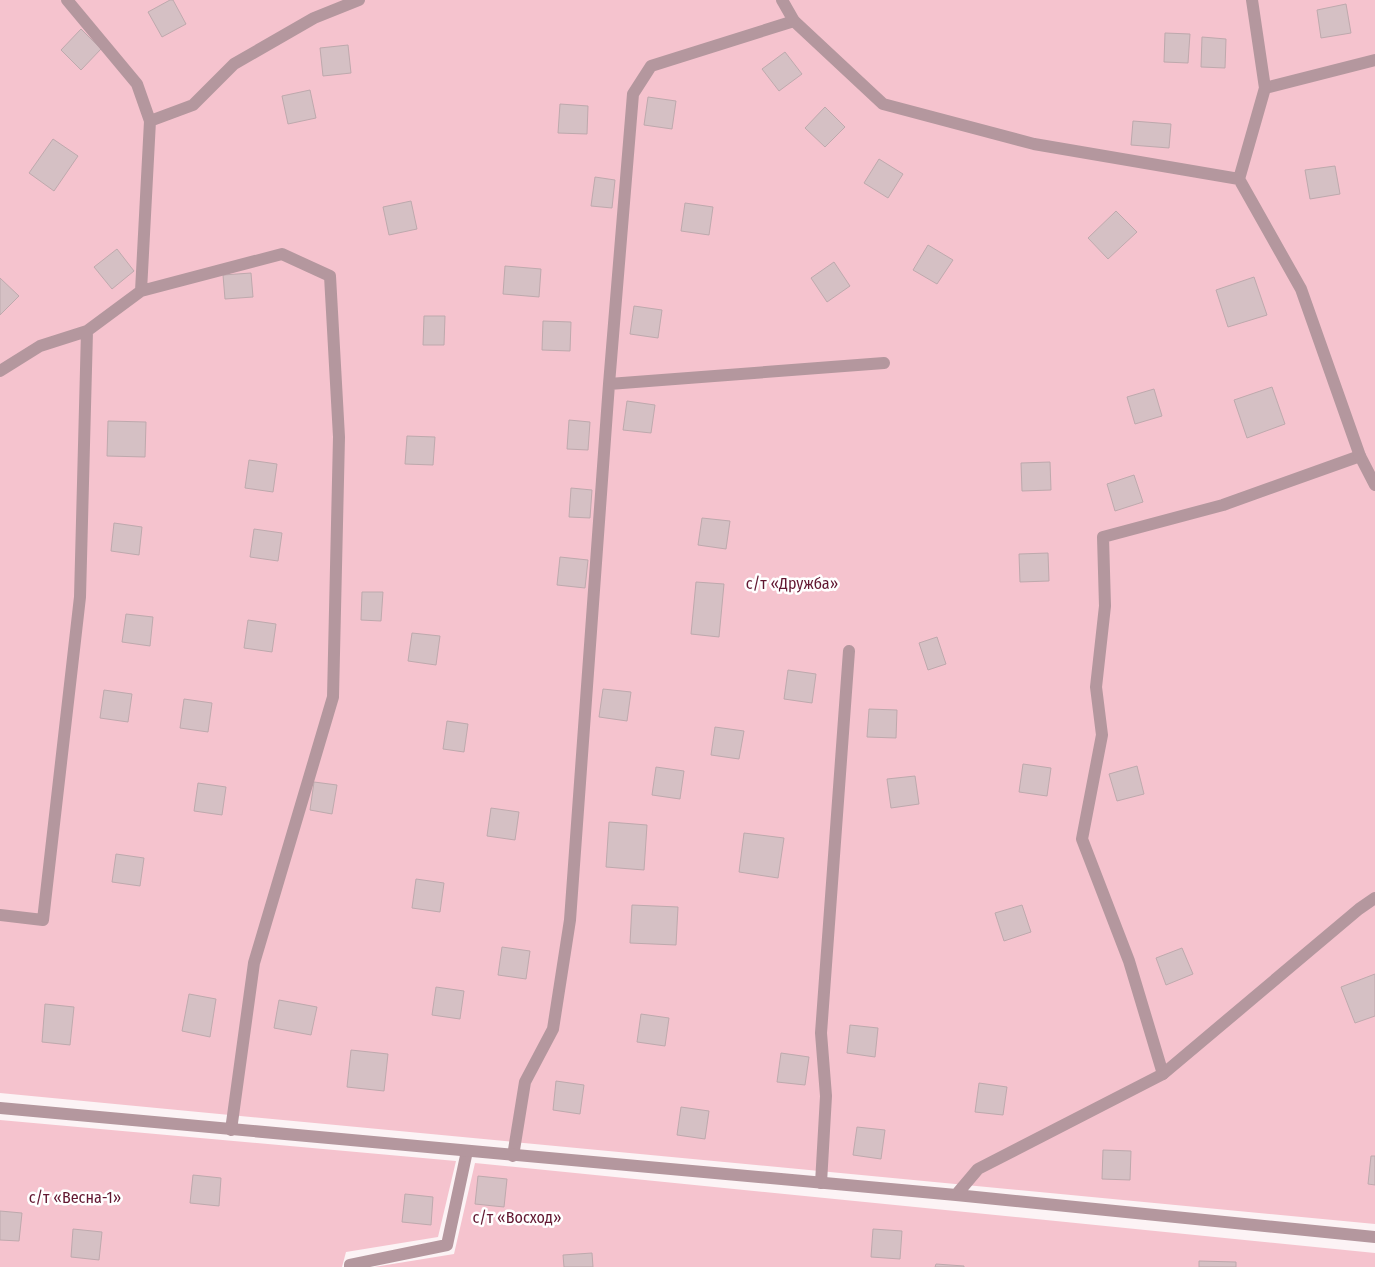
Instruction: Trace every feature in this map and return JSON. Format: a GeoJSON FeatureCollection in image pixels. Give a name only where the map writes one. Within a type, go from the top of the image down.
{"type":"FeatureCollection","features":[{"type":"Feature","properties":{"kind":"street"},"geometry":{"type":"LineString","coordinates":[[67,0],[137,84],[150,121],[141,291]]}},
{"type":"Feature","properties":{"kind":"street"},"geometry":{"type":"LineString","coordinates":[[150,121],[193,105],[234,64],[314,18],[359,0]]}},
{"type":"Feature","properties":{"kind":"street"},"geometry":{"type":"LineString","coordinates":[[782,0],[794,21],[883,104],[1034,144],[1239,178]]}},
{"type":"Feature","properties":{"kind":"street"},"geometry":{"type":"LineString","coordinates":[[1252,0],[1265,88],[1239,178],[1301,289],[1360,456],[1375,485]]}},
{"type":"Feature","properties":{"kind":"street"},"geometry":{"type":"LineString","coordinates":[[513,1156],[525,1082],[553,1029],[570,920],[609,384],[633,94],[651,66],[794,21]]}},
{"type":"Feature","properties":{"kind":"street"},"geometry":{"type":"LineString","coordinates":[[1265,88],[1375,60]]}},
{"type":"Feature","properties":{"kind":"street"},"geometry":{"type":"LineString","coordinates":[[0,371],[40,346],[87,331],[141,291],[282,254],[330,276],[339,437],[333,697],[254,963],[231,1130]]}},
{"type":"Feature","properties":{"kind":"street"},"geometry":{"type":"LineString","coordinates":[[0,915],[43,920],[80,597],[87,331]]}},
{"type":"Feature","properties":{"kind":"street"},"geometry":{"type":"LineString","coordinates":[[609,384],[884,363]]}},
{"type":"Feature","properties":{"kind":"street"},"geometry":{"type":"LineString","coordinates":[[1163,1074],[1129,961],[1082,839],[1102,735],[1096,687],[1105,606],[1103,537],[1223,505],[1360,456]]}},
{"type":"Feature","properties":{"kind":"street"},"geometry":{"type":"LineString","coordinates":[[821,1184],[826,1096],[821,1033],[849,651]]}},
{"type":"Feature","properties":{"kind":"street"},"geometry":{"type":"LineString","coordinates":[[956,1196],[978,1170],[1163,1074],[1359,909],[1375,898]]}},
{"type":"Feature","properties":{"kind":"street"},"geometry":{"type":"LineString","coordinates":[[0,1108],[1375,1236]]}},
{"type":"Feature","properties":{"kind":"street"},"geometry":{"type":"LineString","coordinates":[[350,1267],[350,1264],[447,1246],[467,1151]]}},
{"type":"Feature","properties":{"kind":"green space","name":"с/т «Дружба»"},"geometry":{"type":"Polygon","coordinates":[[[0,0],[1375,0],[1375,1224],[0,1093],[0,0]]]}},
{"type":"Feature","properties":{"kind":"green space","name":"с/т «Весна-1»"},"geometry":{"type":"Polygon","coordinates":[[[0,1120],[456,1161],[438,1237],[346,1252],[342,1267],[0,1267],[0,1120]]]}},
{"type":"Feature","properties":{"kind":"green space","name":"с/т «Восход»"},"geometry":{"type":"Polygon","coordinates":[[[475,1163],[1375,1253],[1375,1267],[374,1267],[454,1254],[475,1163]]]}},
{"type":"Feature","properties":{"kind":"building"},"geometry":{"type":"Polygon","coordinates":[[[173,0],[186,24],[162,37],[148,12],[173,0]]]}},
{"type":"Feature","properties":{"kind":"building"},"geometry":{"type":"Polygon","coordinates":[[[1346,4],[1351,33],[1321,38],[1317,10],[1346,4]]]}},
{"type":"Feature","properties":{"kind":"building"},"geometry":{"type":"Polygon","coordinates":[[[81,29],[101,49],[81,70],[61,50],[81,29]]]}},
{"type":"Feature","properties":{"kind":"building"},"geometry":{"type":"Polygon","coordinates":[[[1165,33],[1190,34],[1188,63],[1164,62],[1165,33]]]}},
{"type":"Feature","properties":{"kind":"building"},"geometry":{"type":"Polygon","coordinates":[[[1202,37],[1226,39],[1225,68],[1201,67],[1202,37]]]}},
{"type":"Feature","properties":{"kind":"building"},"geometry":{"type":"Polygon","coordinates":[[[348,45],[351,73],[323,76],[320,48],[348,45]]]}},
{"type":"Feature","properties":{"kind":"building"},"geometry":{"type":"Polygon","coordinates":[[[785,52],[802,74],[779,91],[762,69],[785,52]]]}},
{"type":"Feature","properties":{"kind":"building"},"geometry":{"type":"Polygon","coordinates":[[[310,90],[316,118],[288,124],[282,96],[310,90]]]}},
{"type":"Feature","properties":{"kind":"building"},"geometry":{"type":"Polygon","coordinates":[[[648,97],[676,101],[672,129],[644,125],[648,97]]]}},
{"type":"Feature","properties":{"kind":"building"},"geometry":{"type":"Polygon","coordinates":[[[560,104],[588,106],[587,134],[558,133],[560,104]]]}},
{"type":"Feature","properties":{"kind":"building"},"geometry":{"type":"Polygon","coordinates":[[[825,107],[845,127],[825,147],[805,128],[825,107]]]}},
{"type":"Feature","properties":{"kind":"building"},"geometry":{"type":"Polygon","coordinates":[[[1133,121],[1171,124],[1169,148],[1131,145],[1133,121]]]}},
{"type":"Feature","properties":{"kind":"building"},"geometry":{"type":"Polygon","coordinates":[[[53,139],[78,156],[54,191],[29,173],[53,139]]]}},
{"type":"Feature","properties":{"kind":"building"},"geometry":{"type":"Polygon","coordinates":[[[879,159],[903,174],[888,198],[864,183],[879,159]]]}},
{"type":"Feature","properties":{"kind":"building"},"geometry":{"type":"Polygon","coordinates":[[[1335,166],[1340,194],[1310,199],[1305,170],[1335,166]]]}},
{"type":"Feature","properties":{"kind":"building"},"geometry":{"type":"Polygon","coordinates":[[[595,177],[615,180],[612,208],[591,206],[595,177]]]}},
{"type":"Feature","properties":{"kind":"building"},"geometry":{"type":"Polygon","coordinates":[[[411,201],[417,229],[389,235],[383,207],[411,201]]]}},
{"type":"Feature","properties":{"kind":"building"},"geometry":{"type":"Polygon","coordinates":[[[685,203],[713,207],[709,235],[681,231],[685,203]]]}},
{"type":"Feature","properties":{"kind":"building"},"geometry":{"type":"Polygon","coordinates":[[[1116,211],[1137,232],[1108,259],[1088,238],[1116,211]]]}},
{"type":"Feature","properties":{"kind":"building"},"geometry":{"type":"Polygon","coordinates":[[[928,245],[953,260],[937,284],[913,270],[928,245]]]}},
{"type":"Feature","properties":{"kind":"building"},"geometry":{"type":"Polygon","coordinates":[[[117,249],[134,271],[112,289],[94,267],[117,249]]]}},
{"type":"Feature","properties":{"kind":"building"},"geometry":{"type":"Polygon","coordinates":[[[834,262],[850,286],[827,302],[811,278],[834,262]]]}},
{"type":"Feature","properties":{"kind":"building"},"geometry":{"type":"Polygon","coordinates":[[[505,266],[541,269],[539,297],[503,294],[505,266]]]}},
{"type":"Feature","properties":{"kind":"building"},"geometry":{"type":"Polygon","coordinates":[[[251,273],[253,297],[225,299],[223,275],[251,273]]]}},
{"type":"Feature","properties":{"kind":"building"},"geometry":{"type":"Polygon","coordinates":[[[1254,277],[1267,315],[1228,327],[1216,290],[1254,277]]]}},
{"type":"Feature","properties":{"kind":"building"},"geometry":{"type":"Polygon","coordinates":[[[0,278],[19,296],[0,315],[0,278]]]}},
{"type":"Feature","properties":{"kind":"building"},"geometry":{"type":"Polygon","coordinates":[[[634,306],[662,310],[658,338],[630,334],[634,306]]]}},
{"type":"Feature","properties":{"kind":"building"},"geometry":{"type":"Polygon","coordinates":[[[424,316],[445,316],[444,345],[423,345],[424,316]]]}},
{"type":"Feature","properties":{"kind":"building"},"geometry":{"type":"Polygon","coordinates":[[[543,321],[571,322],[570,351],[542,350],[543,321]]]}},
{"type":"Feature","properties":{"kind":"building"},"geometry":{"type":"Polygon","coordinates":[[[1272,387],[1285,424],[1247,438],[1234,400],[1272,387]]]}},
{"type":"Feature","properties":{"kind":"building"},"geometry":{"type":"Polygon","coordinates":[[[1154,389],[1162,416],[1135,424],[1127,397],[1154,389]]]}},
{"type":"Feature","properties":{"kind":"building"},"geometry":{"type":"Polygon","coordinates":[[[627,401],[655,405],[651,433],[623,430],[627,401]]]}},
{"type":"Feature","properties":{"kind":"building"},"geometry":{"type":"Polygon","coordinates":[[[569,420],[590,422],[588,450],[567,449],[569,420]]]}},
{"type":"Feature","properties":{"kind":"building"},"geometry":{"type":"Polygon","coordinates":[[[108,421],[146,422],[145,457],[107,456],[108,421]]]}},
{"type":"Feature","properties":{"kind":"building"},"geometry":{"type":"Polygon","coordinates":[[[407,436],[435,437],[433,465],[405,464],[407,436]]]}},
{"type":"Feature","properties":{"kind":"building"},"geometry":{"type":"Polygon","coordinates":[[[249,460],[277,464],[273,492],[245,488],[249,460]]]}},
{"type":"Feature","properties":{"kind":"building"},"geometry":{"type":"Polygon","coordinates":[[[1050,462],[1051,490],[1022,491],[1021,463],[1050,462]]]}},
{"type":"Feature","properties":{"kind":"building"},"geometry":{"type":"Polygon","coordinates":[[[1134,475],[1143,502],[1115,511],[1107,484],[1134,475]]]}},
{"type":"Feature","properties":{"kind":"building"},"geometry":{"type":"Polygon","coordinates":[[[571,488],[592,490],[590,518],[569,517],[571,488]]]}},
{"type":"Feature","properties":{"kind":"building"},"geometry":{"type":"Polygon","coordinates":[[[702,518],[730,521],[726,549],[698,545],[702,518]]]}},
{"type":"Feature","properties":{"kind":"building"},"geometry":{"type":"Polygon","coordinates":[[[114,523],[142,527],[139,555],[111,551],[114,523]]]}},
{"type":"Feature","properties":{"kind":"building"},"geometry":{"type":"Polygon","coordinates":[[[254,529],[282,533],[278,561],[250,557],[254,529]]]}},
{"type":"Feature","properties":{"kind":"building"},"geometry":{"type":"Polygon","coordinates":[[[1048,553],[1049,581],[1020,582],[1019,554],[1048,553]]]}},
{"type":"Feature","properties":{"kind":"building"},"geometry":{"type":"Polygon","coordinates":[[[560,557],[588,560],[585,588],[557,585],[560,557]]]}},
{"type":"Feature","properties":{"kind":"building"},"geometry":{"type":"Polygon","coordinates":[[[696,582],[724,584],[719,637],[691,634],[696,582]]]}},
{"type":"Feature","properties":{"kind":"building"},"geometry":{"type":"Polygon","coordinates":[[[362,592],[383,592],[381,621],[361,620],[362,592]]]}},
{"type":"Feature","properties":{"kind":"building"},"geometry":{"type":"Polygon","coordinates":[[[126,614],[153,617],[150,646],[122,642],[126,614]]]}},
{"type":"Feature","properties":{"kind":"building"},"geometry":{"type":"Polygon","coordinates":[[[248,620],[276,624],[272,652],[244,648],[248,620]]]}},
{"type":"Feature","properties":{"kind":"building"},"geometry":{"type":"Polygon","coordinates":[[[412,633],[440,636],[436,665],[408,661],[412,633]]]}},
{"type":"Feature","properties":{"kind":"building"},"geometry":{"type":"Polygon","coordinates":[[[937,637],[946,664],[928,670],[919,643],[937,637]]]}},
{"type":"Feature","properties":{"kind":"building"},"geometry":{"type":"Polygon","coordinates":[[[788,670],[816,674],[812,703],[784,699],[788,670]]]}},
{"type":"Feature","properties":{"kind":"building"},"geometry":{"type":"Polygon","coordinates":[[[603,689],[631,692],[627,721],[599,717],[603,689]]]}},
{"type":"Feature","properties":{"kind":"building"},"geometry":{"type":"Polygon","coordinates":[[[104,690],[132,694],[128,722],[100,718],[104,690]]]}},
{"type":"Feature","properties":{"kind":"building"},"geometry":{"type":"Polygon","coordinates":[[[184,699],[212,703],[208,732],[180,728],[184,699]]]}},
{"type":"Feature","properties":{"kind":"building"},"geometry":{"type":"Polygon","coordinates":[[[869,709],[897,710],[896,738],[867,737],[869,709]]]}},
{"type":"Feature","properties":{"kind":"building"},"geometry":{"type":"Polygon","coordinates":[[[447,721],[468,724],[464,752],[443,749],[447,721]]]}},
{"type":"Feature","properties":{"kind":"building"},"geometry":{"type":"Polygon","coordinates":[[[715,727],[744,731],[739,759],[711,755],[715,727]]]}},
{"type":"Feature","properties":{"kind":"building"},"geometry":{"type":"Polygon","coordinates":[[[1023,764],[1051,768],[1047,796],[1019,792],[1023,764]]]}},
{"type":"Feature","properties":{"kind":"building"},"geometry":{"type":"Polygon","coordinates":[[[1137,766],[1144,794],[1117,801],[1109,774],[1137,766]]]}},
{"type":"Feature","properties":{"kind":"building"},"geometry":{"type":"Polygon","coordinates":[[[656,767],[684,771],[680,799],[652,795],[656,767]]]}},
{"type":"Feature","properties":{"kind":"building"},"geometry":{"type":"Polygon","coordinates":[[[915,776],[919,804],[891,808],[887,779],[915,776]]]}},
{"type":"Feature","properties":{"kind":"building"},"geometry":{"type":"Polygon","coordinates":[[[314,782],[337,785],[332,814],[310,810],[314,782]]]}},
{"type":"Feature","properties":{"kind":"building"},"geometry":{"type":"Polygon","coordinates":[[[198,783],[226,787],[222,815],[194,811],[198,783]]]}},
{"type":"Feature","properties":{"kind":"building"},"geometry":{"type":"Polygon","coordinates":[[[491,808],[519,812],[515,840],[487,836],[491,808]]]}},
{"type":"Feature","properties":{"kind":"building"},"geometry":{"type":"Polygon","coordinates":[[[609,822],[647,825],[644,870],[606,867],[609,822]]]}},
{"type":"Feature","properties":{"kind":"building"},"geometry":{"type":"Polygon","coordinates":[[[744,833],[784,838],[778,878],[739,872],[744,833]]]}},
{"type":"Feature","properties":{"kind":"building"},"geometry":{"type":"Polygon","coordinates":[[[116,854],[144,858],[140,886],[112,882],[116,854]]]}},
{"type":"Feature","properties":{"kind":"building"},"geometry":{"type":"Polygon","coordinates":[[[416,879],[444,883],[440,912],[412,908],[416,879]]]}},
{"type":"Feature","properties":{"kind":"building"},"geometry":{"type":"Polygon","coordinates":[[[632,905],[678,907],[676,945],[630,943],[632,905]]]}},
{"type":"Feature","properties":{"kind":"building"},"geometry":{"type":"Polygon","coordinates":[[[1022,905],[1031,932],[1004,941],[995,913],[1022,905]]]}},
{"type":"Feature","properties":{"kind":"building"},"geometry":{"type":"Polygon","coordinates":[[[502,947],[530,951],[526,979],[498,975],[502,947]]]}},
{"type":"Feature","properties":{"kind":"building"},"geometry":{"type":"Polygon","coordinates":[[[1182,948],[1193,974],[1166,985],[1156,958],[1182,948]]]}},
{"type":"Feature","properties":{"kind":"building"},"geometry":{"type":"Polygon","coordinates":[[[1375,974],[1375,1016],[1355,1023],[1341,987],[1375,974]]]}},
{"type":"Feature","properties":{"kind":"building"},"geometry":{"type":"Polygon","coordinates":[[[436,987],[464,991],[460,1019],[432,1015],[436,987]]]}},
{"type":"Feature","properties":{"kind":"building"},"geometry":{"type":"Polygon","coordinates":[[[189,994],[216,999],[210,1037],[182,1031],[189,994]]]}},
{"type":"Feature","properties":{"kind":"building"},"geometry":{"type":"Polygon","coordinates":[[[279,1000],[317,1007],[311,1035],[274,1028],[279,1000]]]}},
{"type":"Feature","properties":{"kind":"building"},"geometry":{"type":"Polygon","coordinates":[[[45,1004],[74,1007],[70,1045],[42,1042],[45,1004]]]}},
{"type":"Feature","properties":{"kind":"building"},"geometry":{"type":"Polygon","coordinates":[[[641,1014],[669,1018],[665,1046],[637,1042],[641,1014]]]}},
{"type":"Feature","properties":{"kind":"building"},"geometry":{"type":"Polygon","coordinates":[[[850,1025],[878,1028],[875,1057],[847,1053],[850,1025]]]}},
{"type":"Feature","properties":{"kind":"building"},"geometry":{"type":"Polygon","coordinates":[[[351,1050],[388,1054],[384,1091],[347,1087],[351,1050]]]}},
{"type":"Feature","properties":{"kind":"building"},"geometry":{"type":"Polygon","coordinates":[[[781,1053],[809,1057],[805,1085],[777,1082],[781,1053]]]}},
{"type":"Feature","properties":{"kind":"building"},"geometry":{"type":"Polygon","coordinates":[[[556,1081],[584,1085],[580,1114],[553,1110],[556,1081]]]}},
{"type":"Feature","properties":{"kind":"building"},"geometry":{"type":"Polygon","coordinates":[[[979,1083],[1007,1087],[1003,1115],[975,1112],[979,1083]]]}},
{"type":"Feature","properties":{"kind":"building"},"geometry":{"type":"Polygon","coordinates":[[[681,1107],[709,1111],[705,1139],[677,1135],[681,1107]]]}},
{"type":"Feature","properties":{"kind":"building"},"geometry":{"type":"Polygon","coordinates":[[[857,1127],[885,1130],[881,1159],[853,1155],[857,1127]]]}},
{"type":"Feature","properties":{"kind":"building"},"geometry":{"type":"Polygon","coordinates":[[[1103,1150],[1131,1151],[1130,1180],[1102,1179],[1103,1150]]]}},
{"type":"Feature","properties":{"kind":"building"},"geometry":{"type":"Polygon","coordinates":[[[1371,1156],[1375,1156],[1375,1185],[1368,1184],[1371,1156]]]}},
{"type":"Feature","properties":{"kind":"building"},"geometry":{"type":"Polygon","coordinates":[[[193,1175],[221,1178],[219,1206],[190,1203],[193,1175]]]}},
{"type":"Feature","properties":{"kind":"building"},"geometry":{"type":"Polygon","coordinates":[[[478,1176],[507,1179],[504,1207],[475,1204],[478,1176]]]}},
{"type":"Feature","properties":{"kind":"building"},"geometry":{"type":"Polygon","coordinates":[[[405,1194],[433,1197],[431,1225],[402,1222],[405,1194]]]}},
{"type":"Feature","properties":{"kind":"building"},"geometry":{"type":"Polygon","coordinates":[[[0,1211],[22,1213],[19,1241],[0,1240],[0,1211]]]}},
{"type":"Feature","properties":{"kind":"building"},"geometry":{"type":"Polygon","coordinates":[[[73,1229],[102,1232],[99,1260],[71,1257],[73,1229]]]}},
{"type":"Feature","properties":{"kind":"building"},"geometry":{"type":"Polygon","coordinates":[[[873,1229],[902,1231],[900,1259],[871,1257],[873,1229]]]}},
{"type":"Feature","properties":{"kind":"building"},"geometry":{"type":"Polygon","coordinates":[[[592,1253],[593,1267],[564,1267],[563,1255],[592,1253]]]}},
{"type":"Feature","properties":{"kind":"building"},"geometry":{"type":"Polygon","coordinates":[[[1199,1261],[1236,1262],[1236,1267],[1199,1267],[1199,1261]]]}},
{"type":"Feature","properties":{"kind":"building"},"geometry":{"type":"Polygon","coordinates":[[[936,1264],[964,1266],[964,1267],[935,1267],[936,1264]]]}}]}
